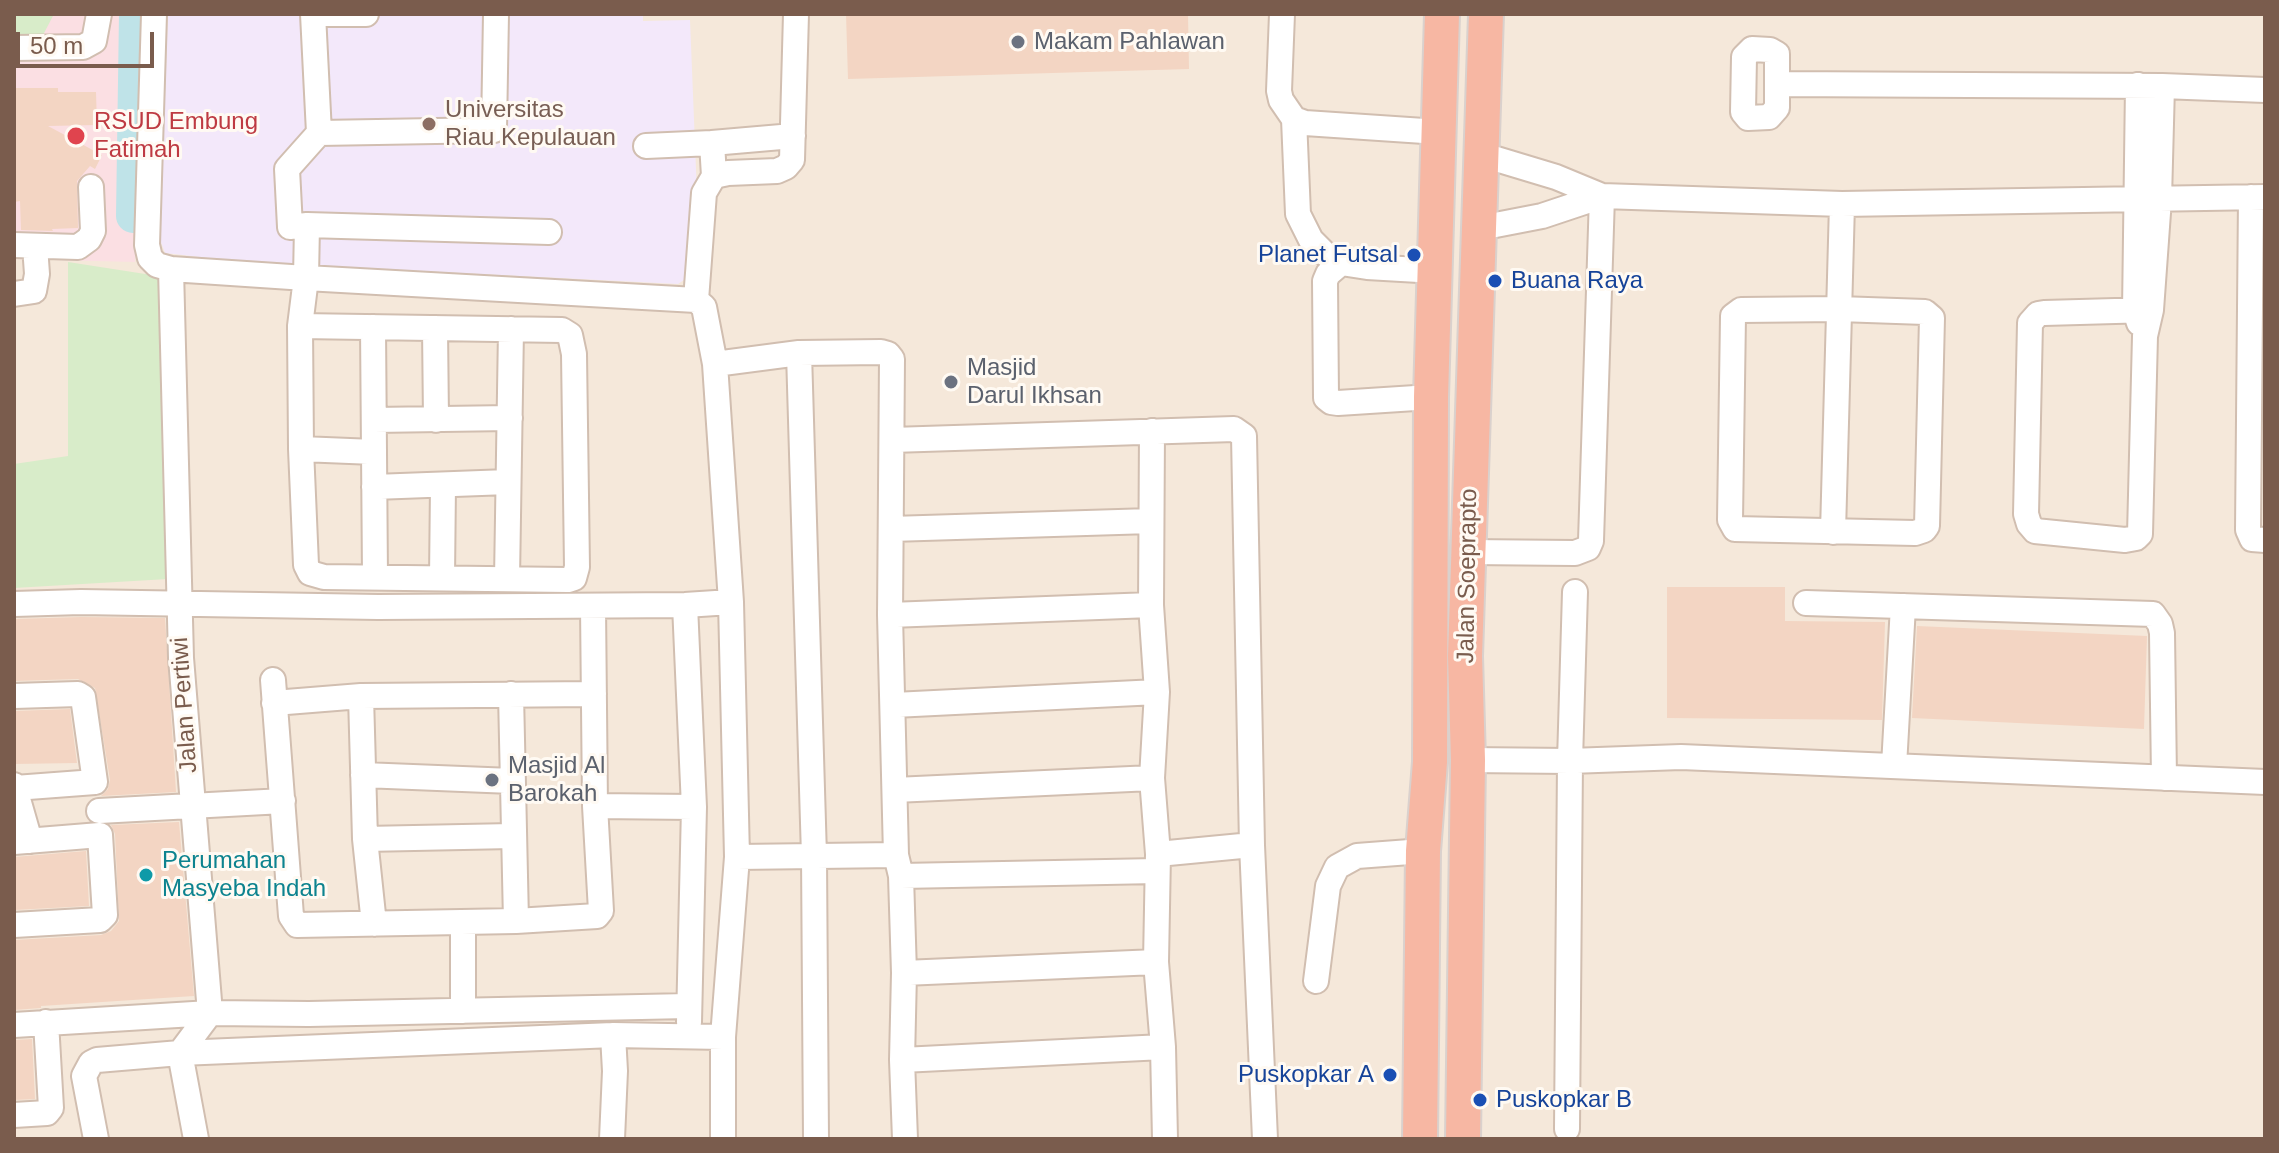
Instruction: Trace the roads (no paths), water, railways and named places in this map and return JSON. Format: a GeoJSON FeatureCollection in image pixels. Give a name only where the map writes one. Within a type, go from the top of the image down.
{"type":"FeatureCollection","features":[{"type":"Feature","properties":{"kind":"highway","name":"Jalan Soeprapto"},"geometry":{"type":"LineString","coordinates":[[1418,1139],[1423,851],[1430,762],[1431,397],[1442,14]]}},
{"type":"Feature","properties":{"kind":"highway","name":"Jalan Soeprapto"},"geometry":{"type":"LineString","coordinates":[[1463,1139],[1468,760],[1465,656],[1486,14]]}},
{"type":"Feature","properties":{"kind":"highway"},"geometry":{"type":"LineString","coordinates":[[1430,657],[1465,656]]}},
{"type":"Feature","properties":{"kind":"street"},"geometry":{"type":"LineString","coordinates":[[14,48],[83,47],[94,41],[99,14]]}},
{"type":"Feature","properties":{"kind":"street"},"geometry":{"type":"LineString","coordinates":[[154,14],[147,245],[153,262],[171,269],[696,300],[704,307],[715,364],[731,602],[737,857],[723,1037],[723,1139]]}},
{"type":"Feature","properties":{"kind":"street"},"geometry":{"type":"LineString","coordinates":[[366,14],[313,14],[319,133],[287,169],[290,227],[549,232]]}},
{"type":"Feature","properties":{"kind":"street"},"geometry":{"type":"LineString","coordinates":[[319,133],[494,130],[496,14]]}},
{"type":"Feature","properties":{"kind":"street"},"geometry":{"type":"LineString","coordinates":[[714,176],[777,171],[792,160],[796,14]]}},
{"type":"Feature","properties":{"kind":"street"},"geometry":{"type":"LineString","coordinates":[[1282,14],[1279,91],[1281,100],[1294,119],[1298,214],[1311,240],[1324,253],[1341,263],[1436,271]]}},
{"type":"Feature","properties":{"kind":"street"},"geometry":{"type":"LineString","coordinates":[[1778,84],[2150,86],[2265,90]]}},
{"type":"Feature","properties":{"kind":"street"},"geometry":{"type":"LineString","coordinates":[[2143,311],[2044,313],[2038,314],[2030,323],[2026,514],[2035,531],[2125,540],[2140,534],[2150,86]]}},
{"type":"Feature","properties":{"kind":"street"},"geometry":{"type":"LineString","coordinates":[[1294,119],[1305,123],[1439,132]]}},
{"type":"Feature","properties":{"kind":"street"},"geometry":{"type":"LineString","coordinates":[[646,146],[793,136]]}},
{"type":"Feature","properties":{"kind":"street"},"geometry":{"type":"LineString","coordinates":[[696,300],[704,193],[714,176],[712,143]]}},
{"type":"Feature","properties":{"kind":"street"},"geometry":{"type":"LineString","coordinates":[[1483,155],[1556,177],[1602,196]]}},
{"type":"Feature","properties":{"kind":"street"},"geometry":{"type":"LineString","coordinates":[[14,294],[34,291],[37,274],[24,246],[78,247],[89,239],[93,231],[91,187]]}},
{"type":"Feature","properties":{"kind":"street"},"geometry":{"type":"LineString","coordinates":[[1468,552],[1575,553],[1588,548],[1591,541],[1602,196]]}},
{"type":"Feature","properties":{"kind":"street"},"geometry":{"type":"LineString","coordinates":[[1480,228],[1542,216],[1602,196],[1842,204],[2258,197],[2248,530],[2252,539],[2265,540]]}},
{"type":"Feature","properties":{"kind":"street"},"geometry":{"type":"LineString","coordinates":[[1833,532],[1842,204]]}},
{"type":"Feature","properties":{"kind":"street"},"geometry":{"type":"LineString","coordinates":[[300,326],[562,330],[570,335],[577,567],[574,578],[315,576],[308,569],[301,449],[300,326],[306,278],[307,225]]}},
{"type":"Feature","properties":{"kind":"street"},"geometry":{"type":"LineString","coordinates":[[1341,263],[1328,274],[1325,281],[1326,398],[1338,403],[1431,397]]}},
{"type":"Feature","properties":{"kind":"street","name":"Jalan Pertiwi"},"geometry":{"type":"LineString","coordinates":[[171,269],[179,604],[210,1013]]}},
{"type":"Feature","properties":{"kind":"street"},"geometry":{"type":"LineString","coordinates":[[1839,309],[1925,312],[1932,318],[1929,519],[1924,530],[1915,533],[1738,530],[1731,523],[1731,320],[1735,312],[1741,310],[1839,309]]}},
{"type":"Feature","properties":{"kind":"street"},"geometry":{"type":"LineString","coordinates":[[373,327],[375,577]]}},
{"type":"Feature","properties":{"kind":"street"},"geometry":{"type":"LineString","coordinates":[[435,328],[436,420]]}},
{"type":"Feature","properties":{"kind":"street"},"geometry":{"type":"LineString","coordinates":[[507,579],[511,329]]}},
{"type":"Feature","properties":{"kind":"street"},"geometry":{"type":"LineString","coordinates":[[715,364],[799,353],[881,352],[890,357],[890,615],[904,973],[902,1060],[905,1139]]}},
{"type":"Feature","properties":{"kind":"street"},"geometry":{"type":"LineString","coordinates":[[799,353],[814,856],[816,1139]]}},
{"type":"Feature","properties":{"kind":"street"},"geometry":{"type":"LineString","coordinates":[[374,420],[510,418]]}},
{"type":"Feature","properties":{"kind":"street"},"geometry":{"type":"LineString","coordinates":[[892,440],[1234,429],[1244,436],[1252,845],[1265,1139]]}},
{"type":"Feature","properties":{"kind":"street"},"geometry":{"type":"LineString","coordinates":[[1152,431],[1151,605],[1157,692],[1152,778],[1157,863],[1156,962],[1163,1047],[1165,1139]]}},
{"type":"Feature","properties":{"kind":"street"},"geometry":{"type":"LineString","coordinates":[[301,449],[374,452]]}},
{"type":"Feature","properties":{"kind":"street"},"geometry":{"type":"LineString","coordinates":[[374,487],[508,482]]}},
{"type":"Feature","properties":{"kind":"street"},"geometry":{"type":"LineString","coordinates":[[442,578],[443,485]]}},
{"type":"Feature","properties":{"kind":"street"},"geometry":{"type":"LineString","coordinates":[[891,529],[1151,521]]}},
{"type":"Feature","properties":{"kind":"street"},"geometry":{"type":"LineString","coordinates":[[1567,1129],[1570,761],[1575,592]]}},
{"type":"Feature","properties":{"kind":"street"},"geometry":{"type":"LineString","coordinates":[[14,604],[378,607],[731,602]]}},
{"type":"Feature","properties":{"kind":"street"},"geometry":{"type":"LineString","coordinates":[[1806,603],[2153,614],[2162,633],[2164,778]]}},
{"type":"Feature","properties":{"kind":"street"},"geometry":{"type":"LineString","coordinates":[[685,605],[694,807],[688,1006],[690,1035]]}},
{"type":"Feature","properties":{"kind":"street"},"geometry":{"type":"LineString","coordinates":[[890,615],[1151,605]]}},
{"type":"Feature","properties":{"kind":"street"},"geometry":{"type":"LineString","coordinates":[[593,606],[594,694],[595,806],[601,911],[597,916],[516,921],[297,925],[291,916],[274,692],[361,696],[594,694]]}},
{"type":"Feature","properties":{"kind":"street"},"geometry":{"type":"LineString","coordinates":[[1894,766],[1903,606]]}},
{"type":"Feature","properties":{"kind":"street"},"geometry":{"type":"LineString","coordinates":[[894,705],[1157,692]]}},
{"type":"Feature","properties":{"kind":"street"},"geometry":{"type":"LineString","coordinates":[[14,696],[78,694],[83,697],[100,823],[104,918],[14,925]]}},
{"type":"Feature","properties":{"kind":"street"},"geometry":{"type":"LineString","coordinates":[[511,694],[516,921]]}},
{"type":"Feature","properties":{"kind":"street"},"geometry":{"type":"LineString","coordinates":[[361,696],[365,839],[374,924]]}},
{"type":"Feature","properties":{"kind":"street"},"geometry":{"type":"LineString","coordinates":[[1468,760],[1570,761],[1681,757],[2265,782]]}},
{"type":"Feature","properties":{"kind":"street"},"geometry":{"type":"LineString","coordinates":[[363,775],[512,781]]}},
{"type":"Feature","properties":{"kind":"street"},"geometry":{"type":"LineString","coordinates":[[895,790],[1152,778]]}},
{"type":"Feature","properties":{"kind":"street"},"geometry":{"type":"LineString","coordinates":[[22,841],[15,786],[95,782]]}},
{"type":"Feature","properties":{"kind":"street"},"geometry":{"type":"LineString","coordinates":[[192,806],[283,801]]}},
{"type":"Feature","properties":{"kind":"street","name":"Jalan Pertiwi"},"geometry":{"type":"LineString","coordinates":[[22,841],[192,806]]}},
{"type":"Feature","properties":{"kind":"street"},"geometry":{"type":"LineString","coordinates":[[595,806],[694,807]]}},
{"type":"Feature","properties":{"kind":"street"},"geometry":{"type":"LineString","coordinates":[[365,839],[512,836]]}},
{"type":"Feature","properties":{"kind":"street"},"geometry":{"type":"LineString","coordinates":[[737,857],[814,856],[898,866],[1157,863],[1252,845]]}},
{"type":"Feature","properties":{"kind":"street"},"geometry":{"type":"LineString","coordinates":[[1316,981],[1328,886],[1337,867],[1357,856],[1423,851]]}},
{"type":"Feature","properties":{"kind":"street"},"geometry":{"type":"LineString","coordinates":[[463,922],[463,1011]]}},
{"type":"Feature","properties":{"kind":"street"},"geometry":{"type":"LineString","coordinates":[[904,973],[1156,962]]}},
{"type":"Feature","properties":{"kind":"street"},"geometry":{"type":"LineString","coordinates":[[14,1025],[210,1013],[309,1014],[688,1006]]}},
{"type":"Feature","properties":{"kind":"street"},"geometry":{"type":"LineString","coordinates":[[196,1139],[180,1053],[210,1013]]}},
{"type":"Feature","properties":{"kind":"street"},"geometry":{"type":"LineString","coordinates":[[14,1115],[47,1113],[51,1108],[46,1022]]}},
{"type":"Feature","properties":{"kind":"street"},"geometry":{"type":"LineString","coordinates":[[96,1139],[84,1076],[91,1063],[97,1060],[180,1053],[613,1035],[723,1037]]}},
{"type":"Feature","properties":{"kind":"street"},"geometry":{"type":"LineString","coordinates":[[612,1139],[613,1035]]}},
{"type":"Feature","properties":{"kind":"street"},"geometry":{"type":"LineString","coordinates":[[902,1060],[1163,1047]]}},
{"type":"Feature","properties":{"kind":"waterway"},"geometry":{"type":"LineString","coordinates":[[133,216],[136,14]]}},
{"type":"Feature","properties":{"kind":"place","name":"Makam Pahlawan"},"geometry":{"type":"Point","coordinates":[1018,42]}},
{"type":"Feature","properties":{"kind":"place","name":"Universitas Riau Kepulauan"},"geometry":{"type":"Point","coordinates":[429,124]}},
{"type":"Feature","properties":{"kind":"place","name":"RSUD Embung Fatimah"},"geometry":{"type":"Point","coordinates":[76,136]}},
{"type":"Feature","properties":{"kind":"place","name":"Planet Futsal"},"geometry":{"type":"Point","coordinates":[1414,255]}},
{"type":"Feature","properties":{"kind":"place","name":"Buana Raya"},"geometry":{"type":"Point","coordinates":[1495,281]}},
{"type":"Feature","properties":{"kind":"place","name":"Masjid Darul Ikhsan"},"geometry":{"type":"Point","coordinates":[951,382]}},
{"type":"Feature","properties":{"kind":"place","name":"Masjid Al Barokah"},"geometry":{"type":"Point","coordinates":[492,780]}},
{"type":"Feature","properties":{"kind":"place","name":"Perumahan Masyeba Indah"},"geometry":{"type":"Point","coordinates":[146,875]}},
{"type":"Feature","properties":{"kind":"place","name":"Puskopkar A"},"geometry":{"type":"Point","coordinates":[1390,1075]}},
{"type":"Feature","properties":{"kind":"place","name":"Puskopkar B"},"geometry":{"type":"Point","coordinates":[1480,1100]}}]}
